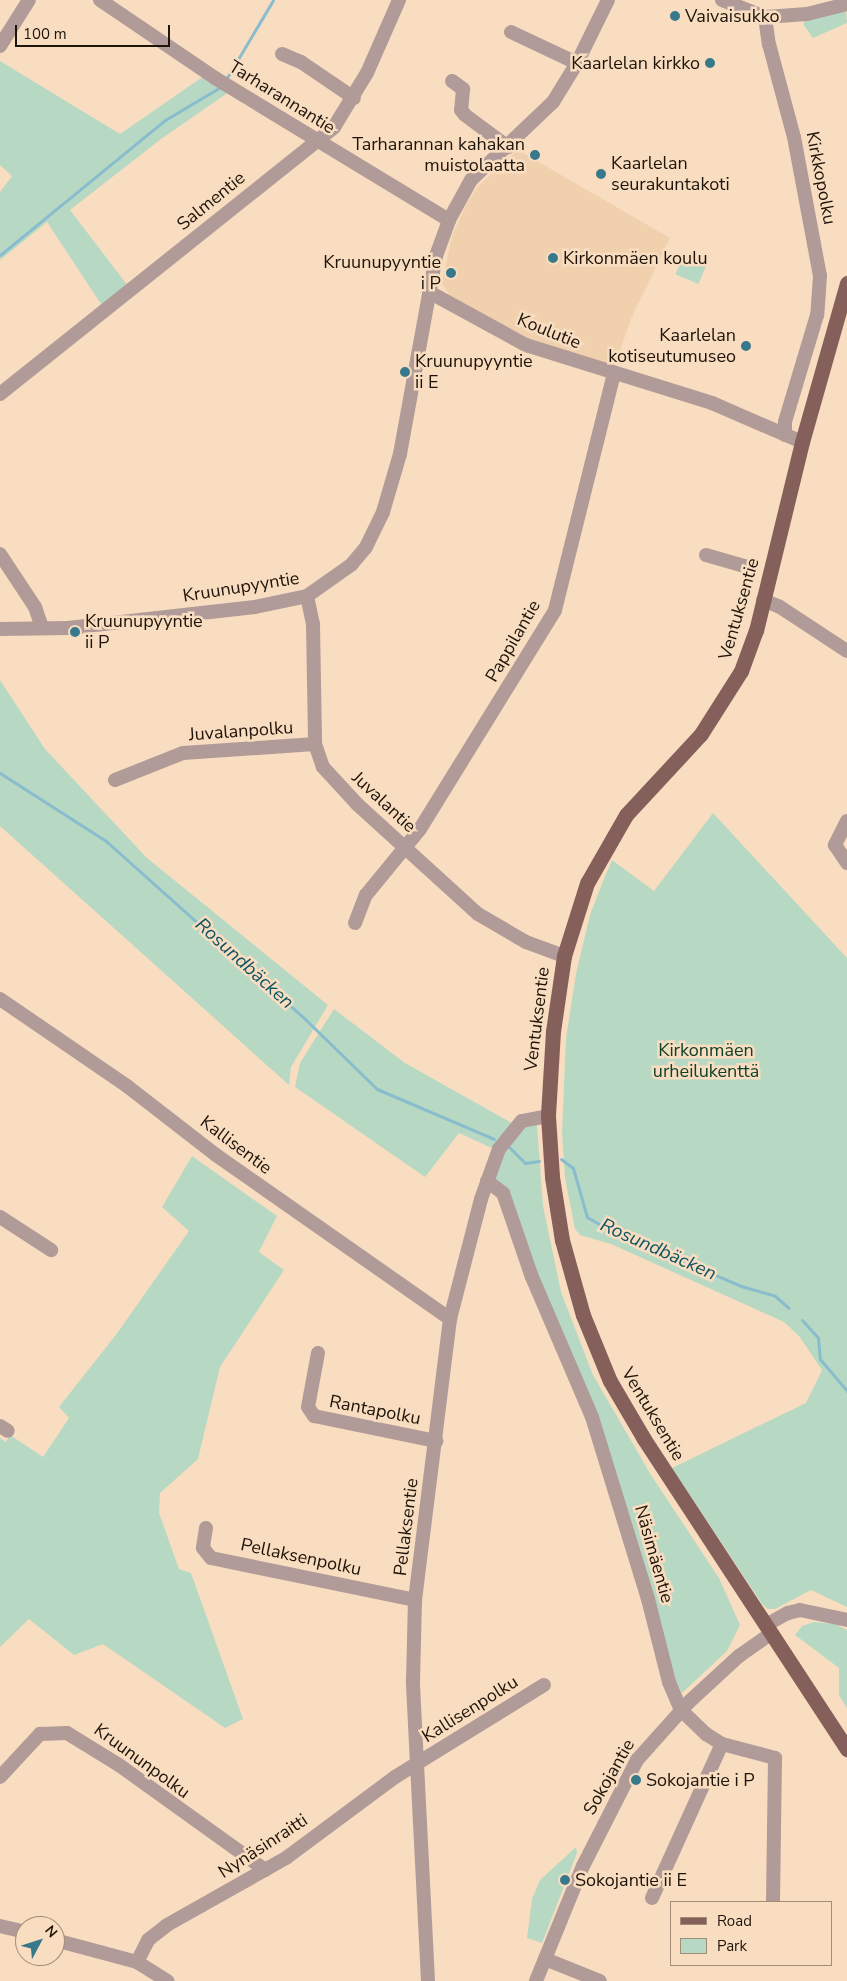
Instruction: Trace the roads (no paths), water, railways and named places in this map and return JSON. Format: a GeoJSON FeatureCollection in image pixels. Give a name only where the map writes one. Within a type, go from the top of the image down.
{"type":"FeatureCollection","features":[{"type":"Feature","properties":{"kind":"main road","name":"Ventuksentie"},"geometry":{"type":"LineString","coordinates":[[847,283],[802,442],[763,600],[744,664],[701,734],[626,815],[598,861],[564,956],[552,1040],[548,1116],[551,1170],[561,1235],[574,1288],[594,1343],[626,1409],[847,1750]]}},
{"type":"Feature","properties":{"kind":"street"},"geometry":{"type":"LineString","coordinates":[[0,46],[29,0]]}},
{"type":"Feature","properties":{"kind":"street","name":"Tarharannantie"},"geometry":{"type":"LineString","coordinates":[[100,0],[225,84],[449,220]]}},
{"type":"Feature","properties":{"kind":"street","name":"Salmentie"},"geometry":{"type":"LineString","coordinates":[[0,394],[334,127],[354,98],[399,0]]}},
{"type":"Feature","properties":{"kind":"street","name":"Kruunupyyntie"},"geometry":{"type":"LineString","coordinates":[[0,629],[128,622],[255,607],[307,596],[351,565],[366,546],[383,512],[400,454],[436,256],[449,220],[472,180],[553,102],[577,63],[608,0]]}},
{"type":"Feature","properties":{"kind":"street"},"geometry":{"type":"LineString","coordinates":[[722,0],[765,17],[807,14],[847,4]]}},
{"type":"Feature","properties":{"kind":"street","name":"Kirkkopolku"},"geometry":{"type":"LineString","coordinates":[[765,17],[769,44],[794,137],[820,276],[817,315],[785,422],[785,435]]}},
{"type":"Feature","properties":{"kind":"street"},"geometry":{"type":"LineString","coordinates":[[511,32],[577,63]]}},
{"type":"Feature","properties":{"kind":"street"},"geometry":{"type":"LineString","coordinates":[[282,54],[301,62],[354,98]]}},
{"type":"Feature","properties":{"kind":"street"},"geometry":{"type":"LineString","coordinates":[[452,81],[462,89],[461,110],[465,116],[508,147]]}},
{"type":"Feature","properties":{"kind":"street","name":"Koulutie"},"geometry":{"type":"LineString","coordinates":[[429,292],[526,345],[712,403],[802,442]]}},
{"type":"Feature","properties":{"kind":"street","name":"Pappilantie"},"geometry":{"type":"LineString","coordinates":[[355,923],[369,890],[420,829],[555,610],[614,374]]}},
{"type":"Feature","properties":{"kind":"street"},"geometry":{"type":"LineString","coordinates":[[0,554],[35,607],[42,626]]}},
{"type":"Feature","properties":{"kind":"street"},"geometry":{"type":"LineString","coordinates":[[706,555],[751,568]]}},
{"type":"Feature","properties":{"kind":"street","name":"Juvalantie"},"geometry":{"type":"LineString","coordinates":[[307,596],[312,624],[315,744],[318,758],[331,777],[493,925],[526,942],[564,956]]}},
{"type":"Feature","properties":{"kind":"street"},"geometry":{"type":"LineString","coordinates":[[763,600],[786,611],[847,651]]}},
{"type":"Feature","properties":{"kind":"street","name":"Juvalanpolku"},"geometry":{"type":"LineString","coordinates":[[114,780],[183,753],[315,744]]}},
{"type":"Feature","properties":{"kind":"street"},"geometry":{"type":"LineString","coordinates":[[847,821],[835,845],[847,863]]}},
{"type":"Feature","properties":{"kind":"street","name":"Kallisentie"},"geometry":{"type":"LineString","coordinates":[[0,999],[127,1086],[223,1160],[450,1319]]}},
{"type":"Feature","properties":{"kind":"street","name":"Pellaksentie"},"geometry":{"type":"LineString","coordinates":[[428,1981],[416,1766],[415,1600],[450,1319],[488,1181],[499,1149],[514,1128],[527,1119],[548,1116]]}},
{"type":"Feature","properties":{"kind":"street","name":"Näsimäentie"},"geometry":{"type":"LineString","coordinates":[[488,1181],[504,1193],[532,1277],[592,1417],[648,1599],[669,1682],[681,1710],[706,1734],[722,1744],[775,1758],[773,1901]]}},
{"type":"Feature","properties":{"kind":"street"},"geometry":{"type":"LineString","coordinates":[[0,1217],[51,1250]]}},
{"type":"Feature","properties":{"kind":"street","name":"Rantapolku"},"geometry":{"type":"LineString","coordinates":[[318,1353],[308,1406],[314,1416],[436,1441]]}},
{"type":"Feature","properties":{"kind":"street","name":"Pellaksenpolku"},"geometry":{"type":"LineString","coordinates":[[206,1528],[203,1548],[211,1558],[415,1600]]}},
{"type":"Feature","properties":{"kind":"street","name":"Sokojantie"},"geometry":{"type":"LineString","coordinates":[[536,1981],[583,1866],[623,1784],[649,1744],[681,1710],[788,1613],[800,1610],[847,1620]]}},
{"type":"Feature","properties":{"kind":"street","name":"Kallisenpolku"},"geometry":{"type":"LineString","coordinates":[[416,1766],[544,1685]]}},
{"type":"Feature","properties":{"kind":"street","name":"Kruununpolku"},"geometry":{"type":"LineString","coordinates":[[0,1776],[40,1734],[67,1733],[119,1765],[265,1870]]}},
{"type":"Feature","properties":{"kind":"street"},"geometry":{"type":"LineString","coordinates":[[652,1898],[722,1744]]}},
{"type":"Feature","properties":{"kind":"street","name":"Nynäsinraitti"},"geometry":{"type":"LineString","coordinates":[[137,1962],[148,1940],[167,1925],[265,1870],[416,1766]]}},
{"type":"Feature","properties":{"kind":"street"},"geometry":{"type":"LineString","coordinates":[[0,1926],[15,1930]]}},
{"type":"Feature","properties":{"kind":"street"},"geometry":{"type":"LineString","coordinates":[[65,1943],[137,1962],[168,1981]]}},
{"type":"Feature","properties":{"kind":"street"},"geometry":{"type":"LineString","coordinates":[[545,1959],[600,1981]]}},
{"type":"Feature","properties":{"kind":"waterway"},"geometry":{"type":"LineString","coordinates":[[225,81],[273,0]]}},
{"type":"Feature","properties":{"kind":"waterway"},"geometry":{"type":"LineString","coordinates":[[0,255],[165,120],[222,86]]}},
{"type":"Feature","properties":{"kind":"waterway","name":"Rosundbäcken"},"geometry":{"type":"LineString","coordinates":[[0,773],[106,841],[305,1019],[377,1089],[494,1139]]}},
{"type":"Feature","properties":{"kind":"waterway"},"geometry":{"type":"LineString","coordinates":[[509,1147],[525,1163],[539,1161]]}},
{"type":"Feature","properties":{"kind":"waterway","name":"Rosundbäcken"},"geometry":{"type":"LineString","coordinates":[[561,1159],[573,1168],[587,1217],[608,1229],[741,1286],[775,1296],[789,1308]]}},
{"type":"Feature","properties":{"kind":"waterway","name":"Rosundbäcken"},"geometry":{"type":"LineString","coordinates":[[802,1320],[818,1338],[820,1359],[847,1391]]}},
{"type":"Feature","properties":{"kind":"place","name":"Vaivaisukko"},"geometry":{"type":"Point","coordinates":[675,16]}},
{"type":"Feature","properties":{"kind":"place","name":"Kaarlelan kirkko"},"geometry":{"type":"Point","coordinates":[710,63]}},
{"type":"Feature","properties":{"kind":"place","name":"Tarharannan kahakan muistolaatta"},"geometry":{"type":"Point","coordinates":[535,155]}},
{"type":"Feature","properties":{"kind":"place","name":"Kaarlelan seurakuntakoti"},"geometry":{"type":"Point","coordinates":[601,174]}},
{"type":"Feature","properties":{"kind":"place","name":"Kirkonmäen koulu"},"geometry":{"type":"Point","coordinates":[553,258]}},
{"type":"Feature","properties":{"kind":"place","name":"Kruunupyyntie i P"},"geometry":{"type":"Point","coordinates":[451,273]}},
{"type":"Feature","properties":{"kind":"place","name":"Kaarlelan kotiseutumuseo"},"geometry":{"type":"Point","coordinates":[746,346]}},
{"type":"Feature","properties":{"kind":"place","name":"Kruunupyyntie ii E"},"geometry":{"type":"Point","coordinates":[405,372]}},
{"type":"Feature","properties":{"kind":"place","name":"Kruunupyyntie ii P"},"geometry":{"type":"Point","coordinates":[75,632]}},
{"type":"Feature","properties":{"kind":"place","name":"Sokojantie i P"},"geometry":{"type":"Point","coordinates":[636,1780]}},
{"type":"Feature","properties":{"kind":"place","name":"Sokojantie ii E"},"geometry":{"type":"Point","coordinates":[565,1880]}},
{"type":"Feature","properties":{"kind":"park label","name":"Kirkonmäen urheilukenttä"},"geometry":{"type":"Point","coordinates":[706,1061]}}]}
